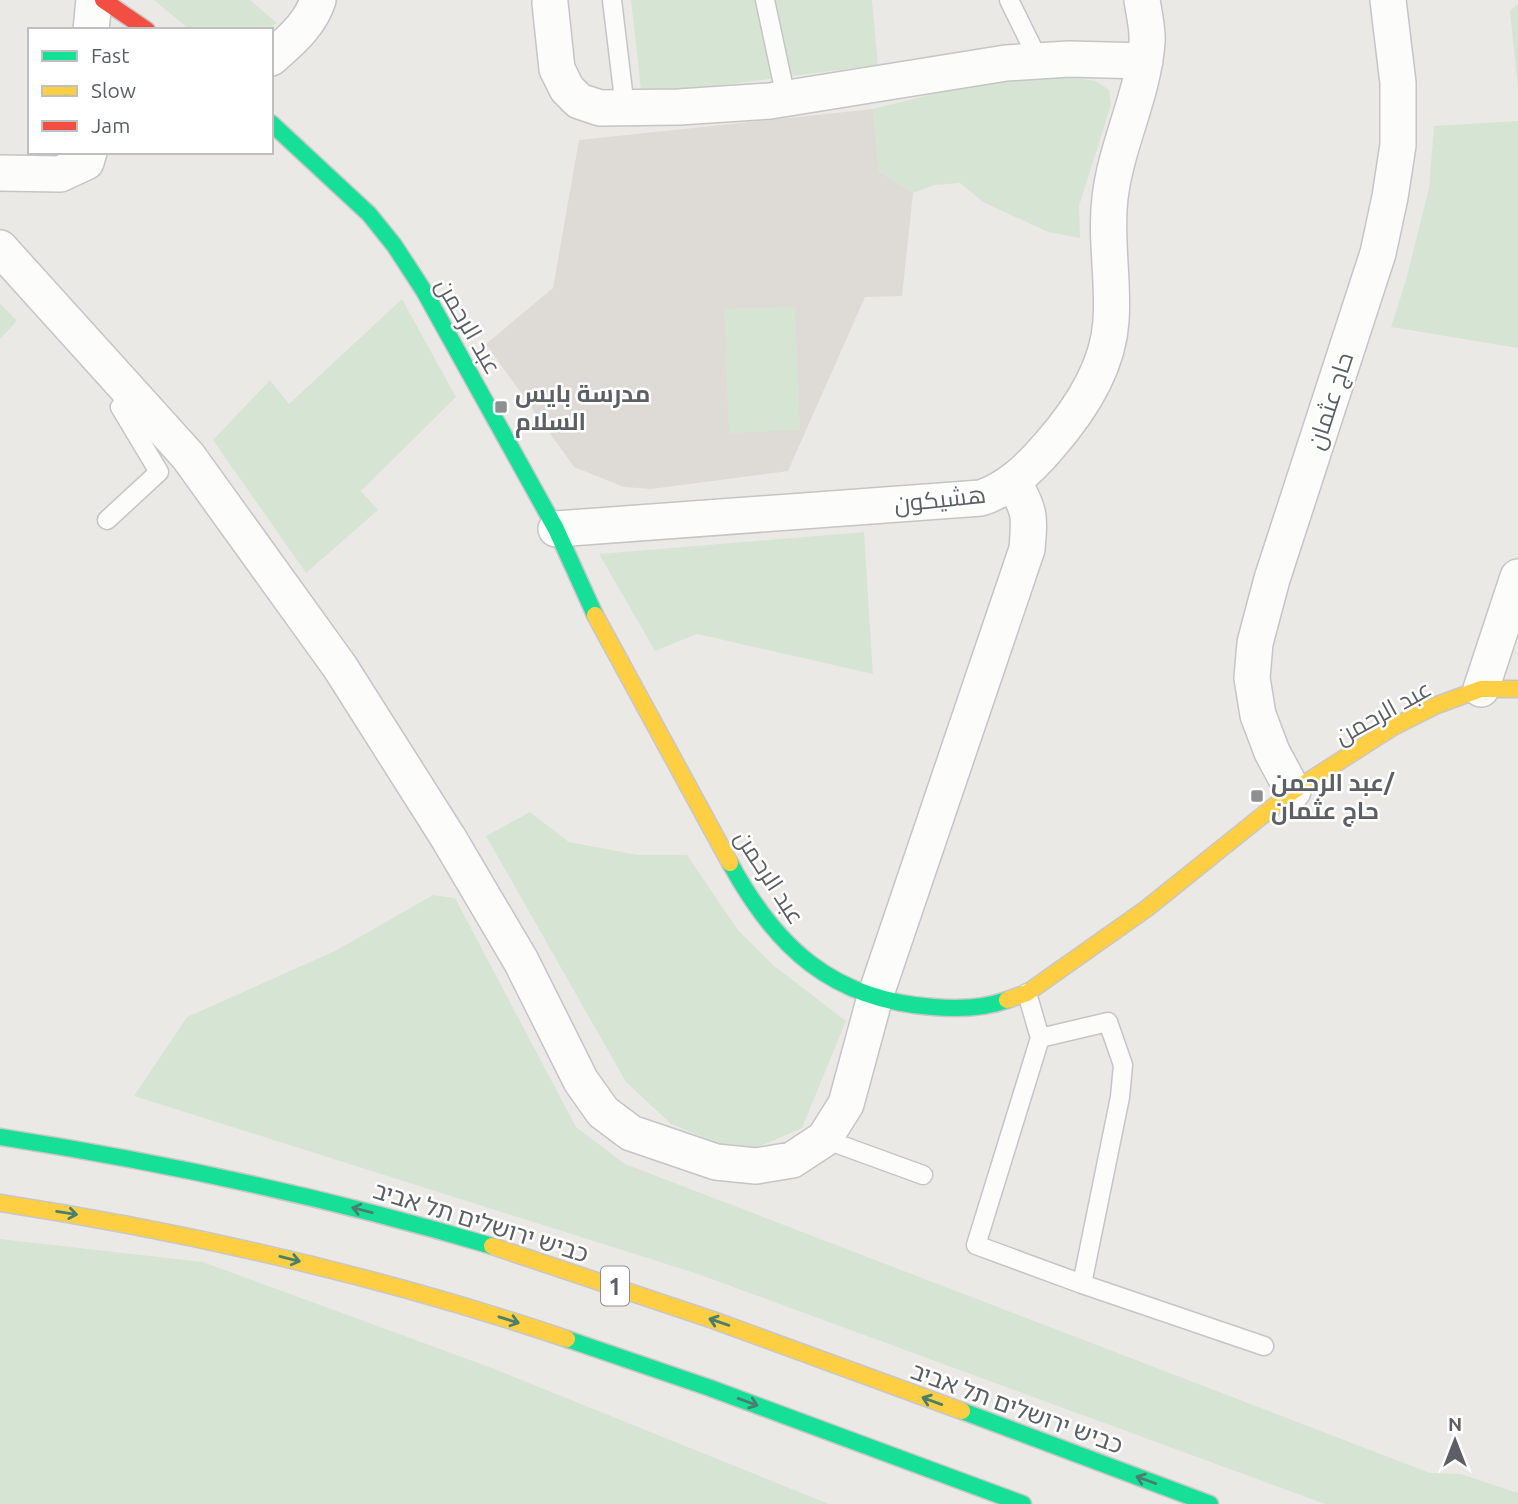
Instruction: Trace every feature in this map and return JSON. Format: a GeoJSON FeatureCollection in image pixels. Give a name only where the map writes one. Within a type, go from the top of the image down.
{"type":"FeatureCollection","features":[{"type":"Feature","properties":{"kind":"main road"},"geometry":{"type":"LineString","coordinates":[[103,0],[144,28]]}},
{"type":"Feature","properties":{"kind":"main road","name":"عبد الرحمن"},"geometry":{"type":"LineString","coordinates":[[273,125],[369,214],[394,245],[424,291],[556,528],[595,614],[742,885],[762,915],[780,938],[801,958],[828,976],[875,998],[906,1005],[949,1008],[999,1003],[1027,993],[1146,909],[1293,791],[1393,727],[1437,705],[1481,689],[1518,689]]}},
{"type":"Feature","properties":{"kind":"main road","name":"כביש ירושלים תל אביב"},"geometry":{"type":"LineString","coordinates":[[0,1137],[109,1153],[258,1184],[409,1222],[500,1249],[726,1325],[1210,1504]]}},
{"type":"Feature","properties":{"kind":"main road"},"geometry":{"type":"LineString","coordinates":[[0,1203],[97,1217],[230,1244],[392,1284],[545,1331],[692,1382],[1023,1504]]}},
{"type":"Feature","properties":{"kind":"street"},"geometry":{"type":"LineString","coordinates":[[92,28],[94,0]]}},
{"type":"Feature","properties":{"kind":"street"},"geometry":{"type":"LineString","coordinates":[[273,56],[298,34],[315,10],[318,0]]}},
{"type":"Feature","properties":{"kind":"street","name":"هشيكون"},"geometry":{"type":"LineString","coordinates":[[556,528],[981,498],[998,493],[1032,465],[1069,423],[1092,385],[1107,350],[1111,321],[1110,200],[1115,170],[1145,61],[1147,39],[1143,0]]}},
{"type":"Feature","properties":{"kind":"street","name":"حاج عثمان"},"geometry":{"type":"LineString","coordinates":[[1293,791],[1272,752],[1258,715],[1252,678],[1255,643],[1272,579],[1378,253],[1388,208],[1398,145],[1398,83],[1388,0]]}},
{"type":"Feature","properties":{"kind":"street"},"geometry":{"type":"LineString","coordinates":[[550,3],[557,69],[567,89],[579,101],[600,108],[692,106],[786,98],[1006,63],[1111,58],[1145,61]]}},
{"type":"Feature","properties":{"kind":"street"},"geometry":{"type":"LineString","coordinates":[[0,173],[60,174],[86,162],[88,154]]}},
{"type":"Feature","properties":{"kind":"street"},"geometry":{"type":"LineString","coordinates":[[0,248],[188,456],[340,667],[449,839],[520,961],[581,1080],[603,1112],[631,1133],[716,1162],[756,1166],[792,1160],[824,1139],[846,1104],[875,998],[1027,550],[1030,521],[1027,506],[1013,481]]}},
{"type":"Feature","properties":{"kind":"street"},"geometry":{"type":"LineString","coordinates":[[1481,689],[1518,576]]}},
{"type":"Feature","properties":{"kind":"lane"},"geometry":{"type":"LineString","coordinates":[[612,0],[625,108]]}},
{"type":"Feature","properties":{"kind":"lane"},"geometry":{"type":"LineString","coordinates":[[765,0],[786,98]]}},
{"type":"Feature","properties":{"kind":"lane"},"geometry":{"type":"LineString","coordinates":[[1009,0],[1039,61]]}},
{"type":"Feature","properties":{"kind":"lane"},"geometry":{"type":"LineString","coordinates":[[107,520],[159,472],[120,407],[132,393]]}},
{"type":"Feature","properties":{"kind":"lane"},"geometry":{"type":"LineString","coordinates":[[1027,993],[1040,1038],[976,1245],[1264,1346]]}},
{"type":"Feature","properties":{"kind":"lane"},"geometry":{"type":"LineString","coordinates":[[1040,1038],[1108,1022],[1124,1065],[1082,1284]]}},
{"type":"Feature","properties":{"kind":"lane"},"geometry":{"type":"LineString","coordinates":[[824,1139],[923,1175]]}},
{"type":"Feature","properties":{"kind":"shaded area"},"geometry":{"type":"Polygon","coordinates":[[[873,109],[879,171],[913,193],[902,296],[865,297],[788,471],[651,489],[624,487],[574,467],[486,344],[553,288],[579,140],[873,109]]]}},
{"type":"Feature","properties":{"kind":"green space"},"geometry":{"type":"Polygon","coordinates":[[[154,0],[250,0],[277,23],[271,28],[188,28],[154,0]]]}},
{"type":"Feature","properties":{"kind":"green space"},"geometry":{"type":"Polygon","coordinates":[[[631,0],[872,0],[878,65],[676,91],[641,90],[631,0]]]}},
{"type":"Feature","properties":{"kind":"green space"},"geometry":{"type":"Polygon","coordinates":[[[1518,4],[1518,89],[1510,11],[1518,4]]]}},
{"type":"Feature","properties":{"kind":"green space"},"geometry":{"type":"Polygon","coordinates":[[[1057,75],[1096,81],[1109,90],[1111,105],[1079,206],[1080,238],[1048,232],[983,202],[960,183],[934,185],[913,193],[879,171],[873,109],[977,83],[1057,75]]]}},
{"type":"Feature","properties":{"kind":"green space"},"geometry":{"type":"Polygon","coordinates":[[[1518,121],[1518,348],[1391,327],[1429,188],[1434,126],[1518,121]]]}},
{"type":"Feature","properties":{"kind":"green space"},"geometry":{"type":"Polygon","coordinates":[[[402,299],[456,397],[361,491],[378,510],[306,573],[213,440],[270,380],[289,404],[402,299]]]}},
{"type":"Feature","properties":{"kind":"green space"},"geometry":{"type":"Polygon","coordinates":[[[0,303],[17,321],[0,339],[0,303]]]}},
{"type":"Feature","properties":{"kind":"green space"},"geometry":{"type":"Polygon","coordinates":[[[795,307],[800,430],[729,433],[724,309],[795,307]]]}},
{"type":"Feature","properties":{"kind":"green space"},"geometry":{"type":"Polygon","coordinates":[[[864,532],[873,674],[697,634],[655,651],[599,554],[864,532]]]}},
{"type":"Feature","properties":{"kind":"green space"},"geometry":{"type":"Polygon","coordinates":[[[530,812],[569,842],[638,855],[687,855],[738,930],[773,965],[846,1021],[802,1128],[758,1147],[727,1147],[671,1124],[626,1082],[486,836],[530,812]]]}},
{"type":"Feature","properties":{"kind":"green space"},"geometry":{"type":"Polygon","coordinates":[[[433,895],[455,898],[576,1127],[625,1164],[1430,1473],[1461,1474],[1518,1493],[1518,1504],[1325,1504],[695,1273],[134,1096],[187,1017],[337,950],[433,895]]]}},
{"type":"Feature","properties":{"kind":"green space"},"geometry":{"type":"Polygon","coordinates":[[[0,1239],[203,1262],[492,1368],[829,1504],[0,1504],[0,1239]]]}},
{"type":"Feature","properties":{"kind":"traffic: fast"},"geometry":{"type":"LineString","coordinates":[[273,125],[369,214],[394,245],[424,291],[556,529],[595,615]]}},
{"type":"Feature","properties":{"kind":"traffic: fast"},"geometry":{"type":"LineString","coordinates":[[730,863],[767,920],[788,944],[811,964],[837,981],[897,1002],[933,1007],[970,1007],[1007,1000]]}},
{"type":"Feature","properties":{"kind":"traffic: fast"},"geometry":{"type":"LineString","coordinates":[[0,1137],[125,1158],[248,1183],[370,1212],[492,1246]]}},
{"type":"Feature","properties":{"kind":"traffic: fast"},"geometry":{"type":"LineString","coordinates":[[567,1339],[710,1388],[1023,1504]]}},
{"type":"Feature","properties":{"kind":"traffic: fast"},"geometry":{"type":"LineString","coordinates":[[962,1411],[1210,1504]]}},
{"type":"Feature","properties":{"kind":"traffic: slow"},"geometry":{"type":"LineString","coordinates":[[595,615],[730,863]]}},
{"type":"Feature","properties":{"kind":"traffic: slow"},"geometry":{"type":"LineString","coordinates":[[1007,1000],[1027,993],[1146,909],[1293,791],[1393,727],[1437,705],[1481,689],[1518,689]]}},
{"type":"Feature","properties":{"kind":"traffic: slow"},"geometry":{"type":"LineString","coordinates":[[0,1203],[144,1228],[357,1276],[567,1339]]}},
{"type":"Feature","properties":{"kind":"traffic: slow"},"geometry":{"type":"LineString","coordinates":[[492,1246],[713,1320],[962,1411]]}},
{"type":"Feature","properties":{"kind":"traffic: jam"},"geometry":{"type":"LineString","coordinates":[[103,0],[144,28]]}},
{"type":"Feature","properties":{"kind":"place","name":"مدرسة بايس السلام"},"geometry":{"type":"Point","coordinates":[501,407]}},
{"type":"Feature","properties":{"kind":"place","name":"عبد الرحمن/ حاج عثمان"},"geometry":{"type":"Point","coordinates":[1257,796]}}]}
